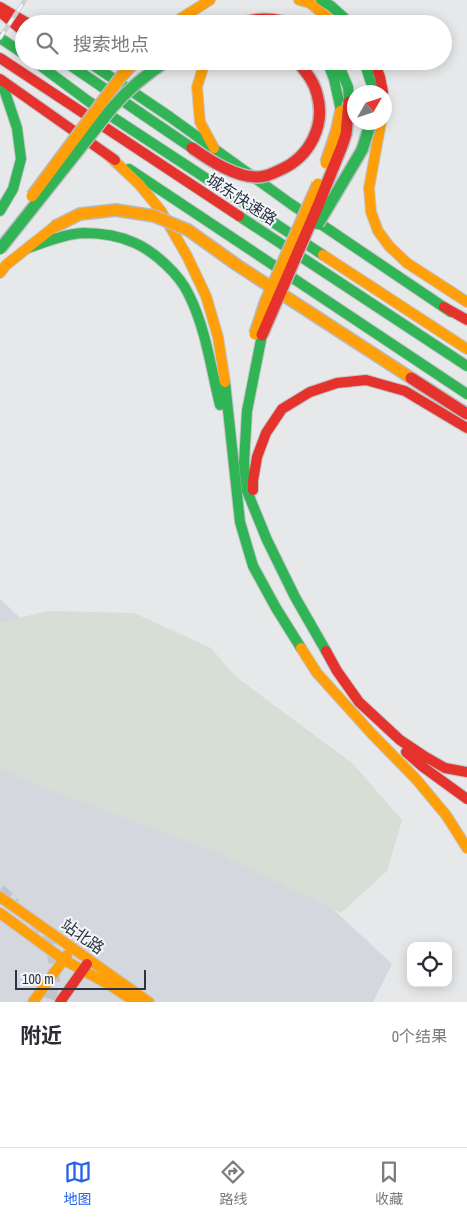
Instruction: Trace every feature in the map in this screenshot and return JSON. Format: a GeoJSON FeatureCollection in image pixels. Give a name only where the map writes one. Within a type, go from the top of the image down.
{"type":"FeatureCollection","features":[{"type":"Feature","properties":{"kind":"main road"},"geometry":{"type":"LineString","coordinates":[[186,15],[207,1],[217,0]]}},
{"type":"Feature","properties":{"kind":"main road"},"geometry":{"type":"LineString","coordinates":[[299,0],[310,3],[324,15]]}},
{"type":"Feature","properties":{"kind":"main road"},"geometry":{"type":"LineString","coordinates":[[321,0],[341,15]]}},
{"type":"Feature","properties":{"kind":"main road"},"geometry":{"type":"LineString","coordinates":[[0,7],[15,16]]}},
{"type":"Feature","properties":{"kind":"main road"},"geometry":{"type":"LineString","coordinates":[[0,12],[15,24]]}},
{"type":"Feature","properties":{"kind":"main road"},"geometry":{"type":"LineString","coordinates":[[0,38],[15,48]]}},
{"type":"Feature","properties":{"kind":"main road","name":"城东快速路"},"geometry":{"type":"LineString","coordinates":[[0,58],[15,68]]}},
{"type":"Feature","properties":{"kind":"main road","name":"城东快速路"},"geometry":{"type":"LineString","coordinates":[[18,70],[467,366]]}},
{"type":"Feature","properties":{"kind":"main road","name":"城东快速路"},"geometry":{"type":"LineString","coordinates":[[46,70],[88,100],[467,349]]}},
{"type":"Feature","properties":{"kind":"main road"},"geometry":{"type":"LineString","coordinates":[[77,70],[216,165],[237,173],[256,177],[275,173],[294,164],[305,153],[315,137],[320,118],[318,95],[305,70]]}},
{"type":"Feature","properties":{"kind":"main road"},"geometry":{"type":"LineString","coordinates":[[100,70],[170,117],[291,204],[467,321]]}},
{"type":"Feature","properties":{"kind":"main road"},"geometry":{"type":"LineString","coordinates":[[0,238],[127,70]]}},
{"type":"Feature","properties":{"kind":"main road"},"geometry":{"type":"LineString","coordinates":[[0,250],[112,108],[129,89],[153,70]]}},
{"type":"Feature","properties":{"kind":"main road"},"geometry":{"type":"LineString","coordinates":[[202,70],[197,87],[200,122],[214,148]]}},
{"type":"Feature","properties":{"kind":"main road"},"geometry":{"type":"LineString","coordinates":[[332,70],[338,92],[345,106],[346,134],[321,200],[258,336],[248,411],[244,463],[248,490],[267,540],[295,597],[337,671],[359,702],[400,740],[424,756],[445,768],[467,772]]}},
{"type":"Feature","properties":{"kind":"main road"},"geometry":{"type":"LineString","coordinates":[[234,470],[241,399],[266,301],[319,182],[331,152],[345,106],[348,87],[341,70]]}},
{"type":"Feature","properties":{"kind":"main road"},"geometry":{"type":"LineString","coordinates":[[367,70],[372,85]]}},
{"type":"Feature","properties":{"kind":"main road"},"geometry":{"type":"LineString","coordinates":[[377,70],[382,85]]}},
{"type":"Feature","properties":{"kind":"main road"},"geometry":{"type":"LineString","coordinates":[[0,79],[108,155],[467,394]]}},
{"type":"Feature","properties":{"kind":"main road"},"geometry":{"type":"LineString","coordinates":[[0,79],[17,128],[21,159],[13,188],[0,211]]}},
{"type":"Feature","properties":{"kind":"main road"},"geometry":{"type":"LineString","coordinates":[[288,274],[362,150],[368,130]]}},
{"type":"Feature","properties":{"kind":"main road"},"geometry":{"type":"LineString","coordinates":[[380,130],[369,188],[371,212],[378,231],[389,246],[407,263],[465,301]]}},
{"type":"Feature","properties":{"kind":"main road"},"geometry":{"type":"LineString","coordinates":[[108,155],[139,184],[161,211],[187,256],[206,296],[218,337],[240,522],[253,566],[316,673],[416,779],[446,815],[467,848]]}},
{"type":"Feature","properties":{"kind":"main road"},"geometry":{"type":"LineString","coordinates":[[3,269],[54,227],[80,214],[116,210],[154,216],[188,230],[253,275],[467,414]]}},
{"type":"Feature","properties":{"kind":"main road"},"geometry":{"type":"LineString","coordinates":[[28,248],[57,238],[82,233],[106,235],[134,243],[158,258],[187,292],[196,312],[230,436]]}},
{"type":"Feature","properties":{"kind":"main road"},"geometry":{"type":"LineString","coordinates":[[267,540],[254,500],[253,481],[257,457],[266,433],[282,409],[310,392],[337,383],[366,380],[405,391],[467,428]]}},
{"type":"Feature","properties":{"kind":"main road"},"geometry":{"type":"LineString","coordinates":[[372,714],[402,748],[423,768],[467,799]]}},
{"type":"Feature","properties":{"kind":"main road"},"geometry":{"type":"LineString","coordinates":[[372,734],[428,781],[467,808]]}},
{"type":"Feature","properties":{"kind":"main road","name":"站北路"},"geometry":{"type":"LineString","coordinates":[[0,896],[72,949],[86,965],[110,985],[136,1002]]}},
{"type":"Feature","properties":{"kind":"main road","name":"站北路"},"geometry":{"type":"LineString","coordinates":[[0,912],[64,960],[86,965],[149,1002]]}},
{"type":"Feature","properties":{"kind":"main road"},"geometry":{"type":"LineString","coordinates":[[34,1002],[72,949]]}},
{"type":"Feature","properties":{"kind":"main road"},"geometry":{"type":"LineString","coordinates":[[60,1002],[86,965]]}},
{"type":"Feature","properties":{"kind":"shaded area"},"geometry":{"type":"Polygon","coordinates":[[[0,599],[392,964],[373,1002],[0,1002],[0,599]]]}},
{"type":"Feature","properties":{"kind":"shaded area"},"geometry":{"type":"Polygon","coordinates":[[[47,611],[134,613],[211,648],[235,676],[353,764],[402,820],[387,871],[341,913],[216,852],[49,790],[0,768],[0,623],[47,611]]]}},
{"type":"Feature","properties":{"kind":"tunnel"},"geometry":{"type":"LineString","coordinates":[[0,890],[15,904]]}},
{"type":"Feature","properties":{"kind":"tunnel"},"geometry":{"type":"LineString","coordinates":[[34,921],[48,939],[54,959],[54,980],[49,1002]]}},
{"type":"Feature","properties":{"kind":"railway"},"geometry":{"type":"LineString","coordinates":[[15,15],[25,0]]}},
{"type":"Feature","properties":{"kind":"railway"},"geometry":{"type":"LineString","coordinates":[[0,38],[15,15]]}},
{"type":"Feature","properties":{"kind":"traffic: fast"},"geometry":{"type":"LineString","coordinates":[[321,0],[341,15]]}},
{"type":"Feature","properties":{"kind":"traffic: fast"},"geometry":{"type":"LineString","coordinates":[[0,38],[15,48]]}},
{"type":"Feature","properties":{"kind":"traffic: fast"},"geometry":{"type":"LineString","coordinates":[[46,70],[88,101],[323,255]]}},
{"type":"Feature","properties":{"kind":"traffic: fast"},"geometry":{"type":"LineString","coordinates":[[77,70],[192,148]]}},
{"type":"Feature","properties":{"kind":"traffic: fast"},"geometry":{"type":"LineString","coordinates":[[100,70],[170,117],[291,204],[451,312]]}},
{"type":"Feature","properties":{"kind":"traffic: fast"},"geometry":{"type":"LineString","coordinates":[[0,249],[118,101],[154,70]]}},
{"type":"Feature","properties":{"kind":"traffic: fast"},"geometry":{"type":"LineString","coordinates":[[330,70],[341,111]]}},
{"type":"Feature","properties":{"kind":"traffic: fast"},"geometry":{"type":"LineString","coordinates":[[341,70],[347,85]]}},
{"type":"Feature","properties":{"kind":"traffic: fast"},"geometry":{"type":"LineString","coordinates":[[367,70],[372,85]]}},
{"type":"Feature","properties":{"kind":"traffic: fast"},"geometry":{"type":"LineString","coordinates":[[0,211],[13,189],[21,159],[17,128],[1,80]]}},
{"type":"Feature","properties":{"kind":"traffic: fast"},"geometry":{"type":"LineString","coordinates":[[318,224],[362,150],[368,130]]}},
{"type":"Feature","properties":{"kind":"traffic: fast"},"geometry":{"type":"LineString","coordinates":[[129,169],[467,394]]}},
{"type":"Feature","properties":{"kind":"traffic: fast"},"geometry":{"type":"LineString","coordinates":[[239,216],[467,366]]}},
{"type":"Feature","properties":{"kind":"traffic: fast"},"geometry":{"type":"LineString","coordinates":[[28,248],[69,235],[83,233],[116,237],[129,241],[143,247],[159,258],[180,280],[195,308],[204,335],[220,405]]}},
{"type":"Feature","properties":{"kind":"traffic: fast"},"geometry":{"type":"LineString","coordinates":[[262,335],[247,411],[244,463],[247,491],[267,540],[295,597],[326,651]]}},
{"type":"Feature","properties":{"kind":"traffic: fast"},"geometry":{"type":"LineString","coordinates":[[225,382],[240,522],[253,566],[301,648]]}},
{"type":"Feature","properties":{"kind":"traffic: slow"},"geometry":{"type":"LineString","coordinates":[[186,15],[210,0]]}},
{"type":"Feature","properties":{"kind":"traffic: slow"},"geometry":{"type":"LineString","coordinates":[[299,0],[310,3],[324,15]]}},
{"type":"Feature","properties":{"kind":"traffic: slow"},"geometry":{"type":"LineString","coordinates":[[32,196],[127,70]]}},
{"type":"Feature","properties":{"kind":"traffic: slow"},"geometry":{"type":"LineString","coordinates":[[202,70],[197,87],[200,122],[214,148]]}},
{"type":"Feature","properties":{"kind":"traffic: slow"},"geometry":{"type":"LineString","coordinates":[[326,163],[341,111]]}},
{"type":"Feature","properties":{"kind":"traffic: slow"},"geometry":{"type":"LineString","coordinates":[[380,130],[369,188],[371,212],[378,231],[389,246],[407,263],[467,302]]}},
{"type":"Feature","properties":{"kind":"traffic: slow"},"geometry":{"type":"LineString","coordinates":[[108,155],[139,184],[161,211],[187,256],[206,296],[218,337],[225,382]]}},
{"type":"Feature","properties":{"kind":"traffic: slow"},"geometry":{"type":"LineString","coordinates":[[255,334],[266,301],[318,184]]}},
{"type":"Feature","properties":{"kind":"traffic: slow"},"geometry":{"type":"LineString","coordinates":[[54,227],[80,214],[116,210],[154,216],[188,230],[237,265],[411,378]]}},
{"type":"Feature","properties":{"kind":"traffic: slow"},"geometry":{"type":"LineString","coordinates":[[0,273],[6,265],[54,227]]}},
{"type":"Feature","properties":{"kind":"traffic: slow"},"geometry":{"type":"LineString","coordinates":[[323,255],[467,349]]}},
{"type":"Feature","properties":{"kind":"traffic: slow"},"geometry":{"type":"LineString","coordinates":[[301,648],[317,673],[416,779],[446,815],[467,848]]}},
{"type":"Feature","properties":{"kind":"traffic: slow"},"geometry":{"type":"LineString","coordinates":[[0,897],[149,1002]]}},
{"type":"Feature","properties":{"kind":"traffic: slow"},"geometry":{"type":"LineString","coordinates":[[0,913],[64,960],[110,985],[135,1002]]}},
{"type":"Feature","properties":{"kind":"traffic: slow"},"geometry":{"type":"LineString","coordinates":[[33,1002],[67,955]]}},
{"type":"Feature","properties":{"kind":"traffic: jam"},"geometry":{"type":"LineString","coordinates":[[0,7],[15,16]]}},
{"type":"Feature","properties":{"kind":"traffic: jam"},"geometry":{"type":"LineString","coordinates":[[0,12],[15,24]]}},
{"type":"Feature","properties":{"kind":"traffic: jam"},"geometry":{"type":"LineString","coordinates":[[0,58],[15,68]]}},
{"type":"Feature","properties":{"kind":"traffic: jam"},"geometry":{"type":"LineString","coordinates":[[18,70],[239,216]]}},
{"type":"Feature","properties":{"kind":"traffic: jam"},"geometry":{"type":"LineString","coordinates":[[192,148],[223,167],[250,177],[270,175],[291,164],[300,157],[313,139],[319,117],[317,94],[314,85],[304,70]]}},
{"type":"Feature","properties":{"kind":"traffic: jam"},"geometry":{"type":"LineString","coordinates":[[377,70],[382,85]]}},
{"type":"Feature","properties":{"kind":"traffic: jam"},"geometry":{"type":"LineString","coordinates":[[0,79],[115,160]]}},
{"type":"Feature","properties":{"kind":"traffic: jam"},"geometry":{"type":"LineString","coordinates":[[262,335],[342,146],[347,123]]}},
{"type":"Feature","properties":{"kind":"traffic: jam"},"geometry":{"type":"LineString","coordinates":[[444,307],[467,320]]}},
{"type":"Feature","properties":{"kind":"traffic: jam"},"geometry":{"type":"LineString","coordinates":[[411,378],[467,414]]}},
{"type":"Feature","properties":{"kind":"traffic: jam"},"geometry":{"type":"LineString","coordinates":[[253,490],[257,457],[266,433],[282,409],[310,392],[337,383],[366,380],[405,391],[467,428]]}},
{"type":"Feature","properties":{"kind":"traffic: jam"},"geometry":{"type":"LineString","coordinates":[[326,651],[337,671],[359,702],[400,740],[445,768],[467,772]]}},
{"type":"Feature","properties":{"kind":"traffic: jam"},"geometry":{"type":"LineString","coordinates":[[406,752],[423,767],[467,799]]}},
{"type":"Feature","properties":{"kind":"traffic: jam"},"geometry":{"type":"LineString","coordinates":[[60,1002],[87,964]]}}]}
